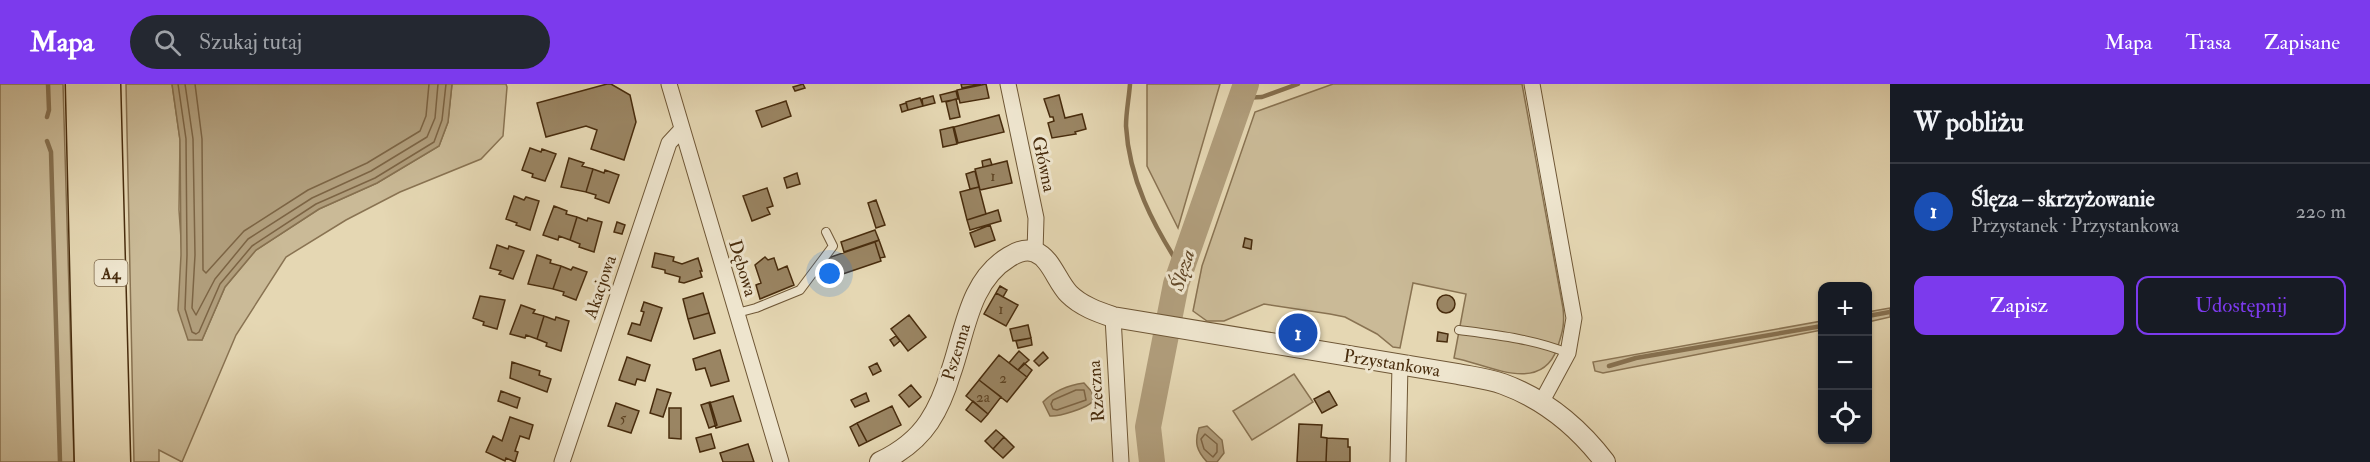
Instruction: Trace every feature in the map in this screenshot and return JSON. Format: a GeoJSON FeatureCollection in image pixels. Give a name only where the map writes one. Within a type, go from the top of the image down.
{"type":"FeatureCollection","features":[{"type":"Feature","properties":{"kind":"highway","name":"A4"},"geometry":{"type":"LineString","coordinates":[[80,84],[89,462]]}},
{"type":"Feature","properties":{"kind":"highway","name":"A4"},"geometry":{"type":"LineString","coordinates":[[106,84],[116,462]]}},
{"type":"Feature","properties":{"kind":"street","name":"Dębowa"},"geometry":{"type":"LineString","coordinates":[[669,84],[781,462]]}},
{"type":"Feature","properties":{"kind":"street","name":"Główna"},"geometry":{"type":"LineString","coordinates":[[1008,84],[1036,218],[1035,252]]}},
{"type":"Feature","properties":{"kind":"street"},"geometry":{"type":"LineString","coordinates":[[1532,84],[1574,318],[1569,353],[1541,403]]}},
{"type":"Feature","properties":{"kind":"street","name":"Akacjowa"},"geometry":{"type":"LineString","coordinates":[[562,462],[669,143],[682,129]]}},
{"type":"Feature","properties":{"kind":"street","name":"Pszenna"},"geometry":{"type":"LineString","coordinates":[[880,462],[916,438],[934,412],[951,372],[969,309],[989,274],[1014,254],[1024,250],[1035,252]]}},
{"type":"Feature","properties":{"kind":"street","name":"Przystankowa"},"geometry":{"type":"LineString","coordinates":[[1035,252],[1045,259],[1070,295],[1089,308],[1113,317],[1400,364],[1502,384],[1541,403],[1576,429],[1605,462]]}},
{"type":"Feature","properties":{"kind":"street","name":"Rzeczna"},"geometry":{"type":"LineString","coordinates":[[1113,317],[1121,462]]}},
{"type":"Feature","properties":{"kind":"street"},"geometry":{"type":"LineString","coordinates":[[1398,462],[1400,364]]}},
{"type":"Feature","properties":{"kind":"lane"},"geometry":{"type":"LineString","coordinates":[[736,313],[756,308],[800,290],[833,246],[826,232]]}},
{"type":"Feature","properties":{"kind":"lane"},"geometry":{"type":"LineString","coordinates":[[1459,330],[1525,339],[1569,353]]}},
{"type":"Feature","properties":{"kind":"shaded area"},"geometry":{"type":"Polygon","coordinates":[[[0,84],[63,84],[74,462],[0,462],[0,84]]]}},
{"type":"Feature","properties":{"kind":"shaded area"},"geometry":{"type":"Polygon","coordinates":[[[126,84],[172,84],[180,140],[179,210],[188,339],[202,340],[225,287],[256,250],[319,209],[377,183],[439,146],[448,122],[452,84],[506,84],[507,87],[503,136],[481,159],[400,192],[346,220],[286,257],[236,335],[182,462],[159,450],[159,462],[134,462],[126,84]]]}},
{"type":"Feature","properties":{"kind":"shaded area"},"geometry":{"type":"Polygon","coordinates":[[[1147,84],[1220,84],[1178,228],[1147,166],[1147,84]]]}},
{"type":"Feature","properties":{"kind":"shaded area"},"geometry":{"type":"Polygon","coordinates":[[[1333,84],[1522,84],[1563,308],[1562,334],[1549,363],[1538,371],[1526,374],[1497,370],[1454,358],[1466,294],[1413,283],[1400,348],[1393,347],[1377,334],[1345,317],[1330,314],[1264,304],[1224,321],[1207,321],[1193,311],[1202,266],[1255,112],[1333,84]]]}},
{"type":"Feature","properties":{"kind":"shaded area"},"geometry":{"type":"Polygon","coordinates":[[[1890,308],[1890,317],[1872,321],[1872,311],[1890,308]]]}},
{"type":"Feature","properties":{"kind":"shaded area"},"geometry":{"type":"Polygon","coordinates":[[[1818,322],[1818,331],[1603,373],[1595,371],[1593,362],[1818,322]]]}},
{"type":"Feature","properties":{"kind":"shaded area"},"geometry":{"type":"Polygon","coordinates":[[[1294,374],[1313,402],[1252,440],[1233,411],[1294,374]]]}},
{"type":"Feature","properties":{"kind":"water"},"geometry":{"type":"Polygon","coordinates":[[[172,84],[452,84],[448,122],[439,146],[377,183],[319,209],[256,250],[225,287],[202,340],[188,340],[178,310],[181,255],[180,140],[172,84]]]}},
{"type":"Feature","properties":{"kind":"water"},"geometry":{"type":"Polygon","coordinates":[[[1084,383],[1092,392],[1093,401],[1090,404],[1073,412],[1050,416],[1043,402],[1062,389],[1084,383]]]}},
{"type":"Feature","properties":{"kind":"water"},"geometry":{"type":"Polygon","coordinates":[[[1207,426],[1222,440],[1224,453],[1217,462],[1207,462],[1197,446],[1199,428],[1207,426]]]}},
{"type":"Feature","properties":{"kind":"building"},"geometry":{"type":"Polygon","coordinates":[[[607,84],[630,95],[636,122],[624,160],[591,149],[597,130],[586,126],[546,137],[537,103],[607,84]]]}},
{"type":"Feature","properties":{"kind":"building"},"geometry":{"type":"Polygon","coordinates":[[[803,84],[805,88],[795,91],[793,87],[803,84]]]}},
{"type":"Feature","properties":{"kind":"building"},"geometry":{"type":"Polygon","coordinates":[[[961,84],[981,84],[962,88],[961,84]]]}},
{"type":"Feature","properties":{"kind":"building"},"geometry":{"type":"Polygon","coordinates":[[[986,84],[989,98],[960,103],[957,90],[986,84]]]}},
{"type":"Feature","properties":{"kind":"building"},"geometry":{"type":"Polygon","coordinates":[[[956,91],[958,99],[942,102],[940,95],[956,91]]]}},
{"type":"Feature","properties":{"kind":"building"},"geometry":{"type":"Polygon","coordinates":[[[1059,95],[1065,118],[1082,114],[1086,129],[1075,132],[1076,134],[1052,138],[1048,123],[1054,121],[1053,117],[1050,117],[1044,99],[1059,95]]]}},
{"type":"Feature","properties":{"kind":"building"},"geometry":{"type":"Polygon","coordinates":[[[933,96],[935,103],[923,106],[922,99],[933,96]]]}},
{"type":"Feature","properties":{"kind":"building"},"geometry":{"type":"Polygon","coordinates":[[[920,98],[923,106],[908,110],[906,102],[920,98]]]}},
{"type":"Feature","properties":{"kind":"building"},"geometry":{"type":"Polygon","coordinates":[[[956,99],[960,117],[950,119],[946,102],[956,99]]]}},
{"type":"Feature","properties":{"kind":"building"},"geometry":{"type":"Polygon","coordinates":[[[786,101],[791,116],[762,127],[756,111],[786,101]]]}},
{"type":"Feature","properties":{"kind":"building"},"geometry":{"type":"Polygon","coordinates":[[[906,103],[908,110],[902,112],[900,105],[906,103]]]}},
{"type":"Feature","properties":{"kind":"building"},"geometry":{"type":"Polygon","coordinates":[[[999,115],[1004,132],[958,143],[954,127],[999,115]]]}},
{"type":"Feature","properties":{"kind":"building"},"geometry":{"type":"Polygon","coordinates":[[[953,127],[957,144],[943,147],[940,130],[953,127]]]}},
{"type":"Feature","properties":{"kind":"building"},"geometry":{"type":"Polygon","coordinates":[[[530,148],[556,154],[545,181],[532,177],[533,174],[522,170],[530,148]]]}},
{"type":"Feature","properties":{"kind":"building"},"geometry":{"type":"Polygon","coordinates":[[[569,158],[584,163],[582,166],[593,169],[586,192],[561,187],[569,158]]]}},
{"type":"Feature","properties":{"kind":"building"},"geometry":{"type":"Polygon","coordinates":[[[990,159],[992,165],[983,167],[982,161],[990,159]]]}},
{"type":"Feature","properties":{"kind":"building"},"geometry":{"type":"Polygon","coordinates":[[[1007,161],[1012,183],[980,190],[975,169],[1007,161]]]}},
{"type":"Feature","properties":{"kind":"building"},"geometry":{"type":"Polygon","coordinates":[[[593,169],[619,175],[609,203],[586,192],[593,169]]]}},
{"type":"Feature","properties":{"kind":"building"},"geometry":{"type":"Polygon","coordinates":[[[975,171],[979,187],[970,189],[966,174],[975,171]]]}},
{"type":"Feature","properties":{"kind":"building"},"geometry":{"type":"Polygon","coordinates":[[[797,173],[800,184],[787,188],[784,178],[797,173]]]}},
{"type":"Feature","properties":{"kind":"building"},"geometry":{"type":"Polygon","coordinates":[[[979,187],[986,214],[967,220],[960,192],[979,187]]]}},
{"type":"Feature","properties":{"kind":"building"},"geometry":{"type":"Polygon","coordinates":[[[767,188],[773,206],[767,208],[770,214],[752,221],[743,196],[767,188]]]}},
{"type":"Feature","properties":{"kind":"building"},"geometry":{"type":"Polygon","coordinates":[[[514,196],[524,200],[526,197],[539,201],[530,230],[506,219],[514,196]]]}},
{"type":"Feature","properties":{"kind":"building"},"geometry":{"type":"Polygon","coordinates":[[[876,200],[885,225],[876,228],[868,203],[876,200]]]}},
{"type":"Feature","properties":{"kind":"building"},"geometry":{"type":"Polygon","coordinates":[[[554,206],[567,211],[566,214],[577,217],[570,240],[559,236],[558,240],[543,235],[554,206]]]}},
{"type":"Feature","properties":{"kind":"building"},"geometry":{"type":"Polygon","coordinates":[[[998,210],[1001,221],[970,230],[967,220],[998,210]]]}},
{"type":"Feature","properties":{"kind":"building"},"geometry":{"type":"Polygon","coordinates":[[[577,217],[587,221],[588,218],[602,222],[594,252],[579,247],[580,244],[570,240],[577,217]]]}},
{"type":"Feature","properties":{"kind":"building"},"geometry":{"type":"Polygon","coordinates":[[[617,222],[625,225],[622,234],[614,232],[617,222]]]}},
{"type":"Feature","properties":{"kind":"building"},"geometry":{"type":"Polygon","coordinates":[[[990,225],[995,240],[975,247],[970,233],[990,225]]]}},
{"type":"Feature","properties":{"kind":"building"},"geometry":{"type":"Polygon","coordinates":[[[875,230],[879,240],[844,252],[841,242],[875,230]]]}},
{"type":"Feature","properties":{"kind":"building"},"geometry":{"type":"Polygon","coordinates":[[[1245,238],[1252,240],[1251,249],[1243,247],[1245,238]]]}},
{"type":"Feature","properties":{"kind":"building"},"geometry":{"type":"Polygon","coordinates":[[[879,240],[885,257],[880,258],[875,242],[879,240]]]}},
{"type":"Feature","properties":{"kind":"building"},"geometry":{"type":"Polygon","coordinates":[[[875,242],[881,261],[834,277],[828,258],[875,242]]]}},
{"type":"Feature","properties":{"kind":"building"},"geometry":{"type":"Polygon","coordinates":[[[497,245],[524,251],[513,279],[499,274],[501,271],[490,268],[497,245]]]}},
{"type":"Feature","properties":{"kind":"building"},"geometry":{"type":"Polygon","coordinates":[[[655,253],[674,257],[673,261],[682,264],[698,258],[702,277],[684,283],[679,282],[680,277],[652,267],[655,253]]]}},
{"type":"Feature","properties":{"kind":"building"},"geometry":{"type":"Polygon","coordinates":[[[537,255],[551,260],[550,263],[561,266],[553,289],[528,284],[537,255]]]}},
{"type":"Feature","properties":{"kind":"building"},"geometry":{"type":"Polygon","coordinates":[[[765,257],[768,260],[774,258],[778,270],[787,266],[794,285],[760,299],[756,285],[761,283],[755,265],[765,257]]]}},
{"type":"Feature","properties":{"kind":"building"},"geometry":{"type":"Polygon","coordinates":[[[561,266],[587,272],[576,300],[563,295],[564,292],[553,289],[561,266]]]}},
{"type":"Feature","properties":{"kind":"building"},"geometry":{"type":"Polygon","coordinates":[[[1000,286],[1007,290],[1003,297],[996,293],[1000,286]]]}},
{"type":"Feature","properties":{"kind":"building"},"geometry":{"type":"Polygon","coordinates":[[[703,293],[709,313],[688,319],[683,299],[703,293]]]}},
{"type":"Feature","properties":{"kind":"building"},"geometry":{"type":"Polygon","coordinates":[[[996,293],[1018,305],[1006,326],[984,314],[996,293]]]}},
{"type":"Feature","properties":{"kind":"building"},"geometry":{"type":"Polygon","coordinates":[[[1442,295],[1450,295],[1455,300],[1453,311],[1442,313],[1437,308],[1437,300],[1442,295]]]}},
{"type":"Feature","properties":{"kind":"building"},"geometry":{"type":"Polygon","coordinates":[[[480,296],[505,300],[497,329],[483,325],[484,322],[473,318],[480,296]]]}},
{"type":"Feature","properties":{"kind":"building"},"geometry":{"type":"Polygon","coordinates":[[[644,302],[662,308],[651,341],[628,334],[632,323],[640,325],[644,302]]]}},
{"type":"Feature","properties":{"kind":"building"},"geometry":{"type":"Polygon","coordinates":[[[521,305],[535,310],[533,313],[544,316],[537,339],[526,335],[525,338],[510,334],[521,305]]]}},
{"type":"Feature","properties":{"kind":"building"},"geometry":{"type":"Polygon","coordinates":[[[709,313],[715,333],[694,339],[688,319],[709,313]]]}},
{"type":"Feature","properties":{"kind":"building"},"geometry":{"type":"Polygon","coordinates":[[[909,315],[926,337],[908,351],[891,329],[909,315]]]}},
{"type":"Feature","properties":{"kind":"building"},"geometry":{"type":"Polygon","coordinates":[[[544,316],[569,321],[561,351],[546,346],[547,343],[537,339],[544,316]]]}},
{"type":"Feature","properties":{"kind":"building"},"geometry":{"type":"Polygon","coordinates":[[[1028,325],[1031,338],[1013,341],[1010,329],[1028,325]]]}},
{"type":"Feature","properties":{"kind":"building"},"geometry":{"type":"Polygon","coordinates":[[[1438,332],[1448,334],[1447,342],[1437,341],[1438,332]]]}},
{"type":"Feature","properties":{"kind":"building"},"geometry":{"type":"Polygon","coordinates":[[[896,336],[900,341],[894,346],[890,340],[896,336]]]}},
{"type":"Feature","properties":{"kind":"building"},"geometry":{"type":"Polygon","coordinates":[[[1031,338],[1032,345],[1018,348],[1016,341],[1031,338]]]}},
{"type":"Feature","properties":{"kind":"building"},"geometry":{"type":"Polygon","coordinates":[[[720,350],[729,381],[711,386],[705,368],[696,370],[693,359],[720,350]]]}},
{"type":"Feature","properties":{"kind":"building"},"geometry":{"type":"Polygon","coordinates":[[[1019,351],[1029,360],[1018,370],[1009,363],[1019,351]]]}},
{"type":"Feature","properties":{"kind":"building"},"geometry":{"type":"Polygon","coordinates":[[[1043,352],[1048,358],[1039,366],[1034,361],[1043,352]]]}},
{"type":"Feature","properties":{"kind":"building"},"geometry":{"type":"Polygon","coordinates":[[[999,355],[1027,377],[1007,402],[979,380],[999,355]]]}},
{"type":"Feature","properties":{"kind":"building"},"geometry":{"type":"Polygon","coordinates":[[[627,357],[650,365],[645,381],[637,379],[635,385],[619,380],[627,357]]]}},
{"type":"Feature","properties":{"kind":"building"},"geometry":{"type":"Polygon","coordinates":[[[512,362],[540,371],[539,375],[551,379],[547,392],[510,378],[512,362]]]}},
{"type":"Feature","properties":{"kind":"building"},"geometry":{"type":"Polygon","coordinates":[[[877,363],[881,371],[873,375],[869,367],[877,363]]]}},
{"type":"Feature","properties":{"kind":"building"},"geometry":{"type":"Polygon","coordinates":[[[1024,363],[1032,370],[1027,377],[1018,370],[1024,363]]]}},
{"type":"Feature","properties":{"kind":"building"},"geometry":{"type":"Polygon","coordinates":[[[979,380],[1001,397],[988,414],[966,396],[979,380]]]}},
{"type":"Feature","properties":{"kind":"building"},"geometry":{"type":"Polygon","coordinates":[[[911,385],[921,397],[909,407],[899,395],[911,385]]]}},
{"type":"Feature","properties":{"kind":"building"},"geometry":{"type":"Polygon","coordinates":[[[657,389],[671,393],[663,417],[650,413],[657,389]]]}},
{"type":"Feature","properties":{"kind":"building"},"geometry":{"type":"Polygon","coordinates":[[[501,391],[520,398],[517,408],[498,401],[501,391]]]}},
{"type":"Feature","properties":{"kind":"building"},"geometry":{"type":"Polygon","coordinates":[[[1329,391],[1337,405],[1322,413],[1314,399],[1329,391]]]}},
{"type":"Feature","properties":{"kind":"building"},"geometry":{"type":"Polygon","coordinates":[[[866,393],[869,401],[855,407],[851,400],[866,393]]]}},
{"type":"Feature","properties":{"kind":"building"},"geometry":{"type":"Polygon","coordinates":[[[733,396],[741,421],[716,428],[709,403],[733,396]]]}},
{"type":"Feature","properties":{"kind":"building"},"geometry":{"type":"Polygon","coordinates":[[[973,401],[988,414],[981,422],[966,410],[973,401]]]}},
{"type":"Feature","properties":{"kind":"building"},"geometry":{"type":"Polygon","coordinates":[[[710,402],[717,425],[709,428],[701,405],[710,402]]]}},
{"type":"Feature","properties":{"kind":"building"},"geometry":{"type":"Polygon","coordinates":[[[616,403],[639,411],[631,433],[608,426],[616,403]]]}},
{"type":"Feature","properties":{"kind":"building"},"geometry":{"type":"Polygon","coordinates":[[[892,406],[901,425],[867,442],[857,423],[892,406]]]}},
{"type":"Feature","properties":{"kind":"building"},"geometry":{"type":"Polygon","coordinates":[[[669,408],[681,408],[681,439],[669,438],[669,408]]]}},
{"type":"Feature","properties":{"kind":"building"},"geometry":{"type":"Polygon","coordinates":[[[510,417],[533,425],[529,439],[520,436],[515,451],[518,452],[515,462],[506,458],[505,461],[486,452],[493,436],[502,441],[510,417]]]}},
{"type":"Feature","properties":{"kind":"building"},"geometry":{"type":"Polygon","coordinates":[[[857,423],[867,442],[859,446],[850,427],[857,423]]]}},
{"type":"Feature","properties":{"kind":"building"},"geometry":{"type":"Polygon","coordinates":[[[1299,424],[1322,425],[1321,437],[1327,438],[1326,462],[1297,462],[1299,424]]]}},
{"type":"Feature","properties":{"kind":"building"},"geometry":{"type":"Polygon","coordinates":[[[996,430],[1004,437],[993,449],[985,441],[996,430]]]}},
{"type":"Feature","properties":{"kind":"building"},"geometry":{"type":"Polygon","coordinates":[[[711,434],[715,448],[700,452],[696,438],[711,434]]]}},
{"type":"Feature","properties":{"kind":"building"},"geometry":{"type":"Polygon","coordinates":[[[1004,437],[1014,447],[1003,458],[993,449],[1004,437]]]}},
{"type":"Feature","properties":{"kind":"building"},"geometry":{"type":"Polygon","coordinates":[[[1327,438],[1348,439],[1350,462],[1326,462],[1327,438]]]}},
{"type":"Feature","properties":{"kind":"building"},"geometry":{"type":"Polygon","coordinates":[[[748,444],[754,462],[723,462],[720,453],[748,444]]]}},
{"type":"Feature","properties":{"kind":"waterway"},"geometry":{"type":"LineString","coordinates":[[47,117],[48,84]]}},
{"type":"Feature","properties":{"kind":"waterway"},"geometry":{"type":"LineString","coordinates":[[1130,84],[1126,126],[1128,146],[1137,183],[1152,218],[1181,268]]}},
{"type":"Feature","properties":{"kind":"waterway","name":"Ślęza"},"geometry":{"type":"LineString","coordinates":[[1152,462],[1148,427],[1176,284],[1246,84]]}},
{"type":"Feature","properties":{"kind":"waterway"},"geometry":{"type":"LineString","coordinates":[[1241,98],[1262,97],[1298,84]]}},
{"type":"Feature","properties":{"kind":"waterway"},"geometry":{"type":"LineString","coordinates":[[47,141],[51,152],[60,462]]}},
{"type":"Feature","properties":{"kind":"waterway"},"geometry":{"type":"LineString","coordinates":[[1872,315],[1890,312]]}},
{"type":"Feature","properties":{"kind":"waterway"},"geometry":{"type":"LineString","coordinates":[[1609,366],[1636,358],[1818,327]]}},
{"type":"Feature","properties":{"kind":"place","name":"Ślęza – skrzyżowanie"},"geometry":{"type":"Point","coordinates":[1298,333]}}]}
